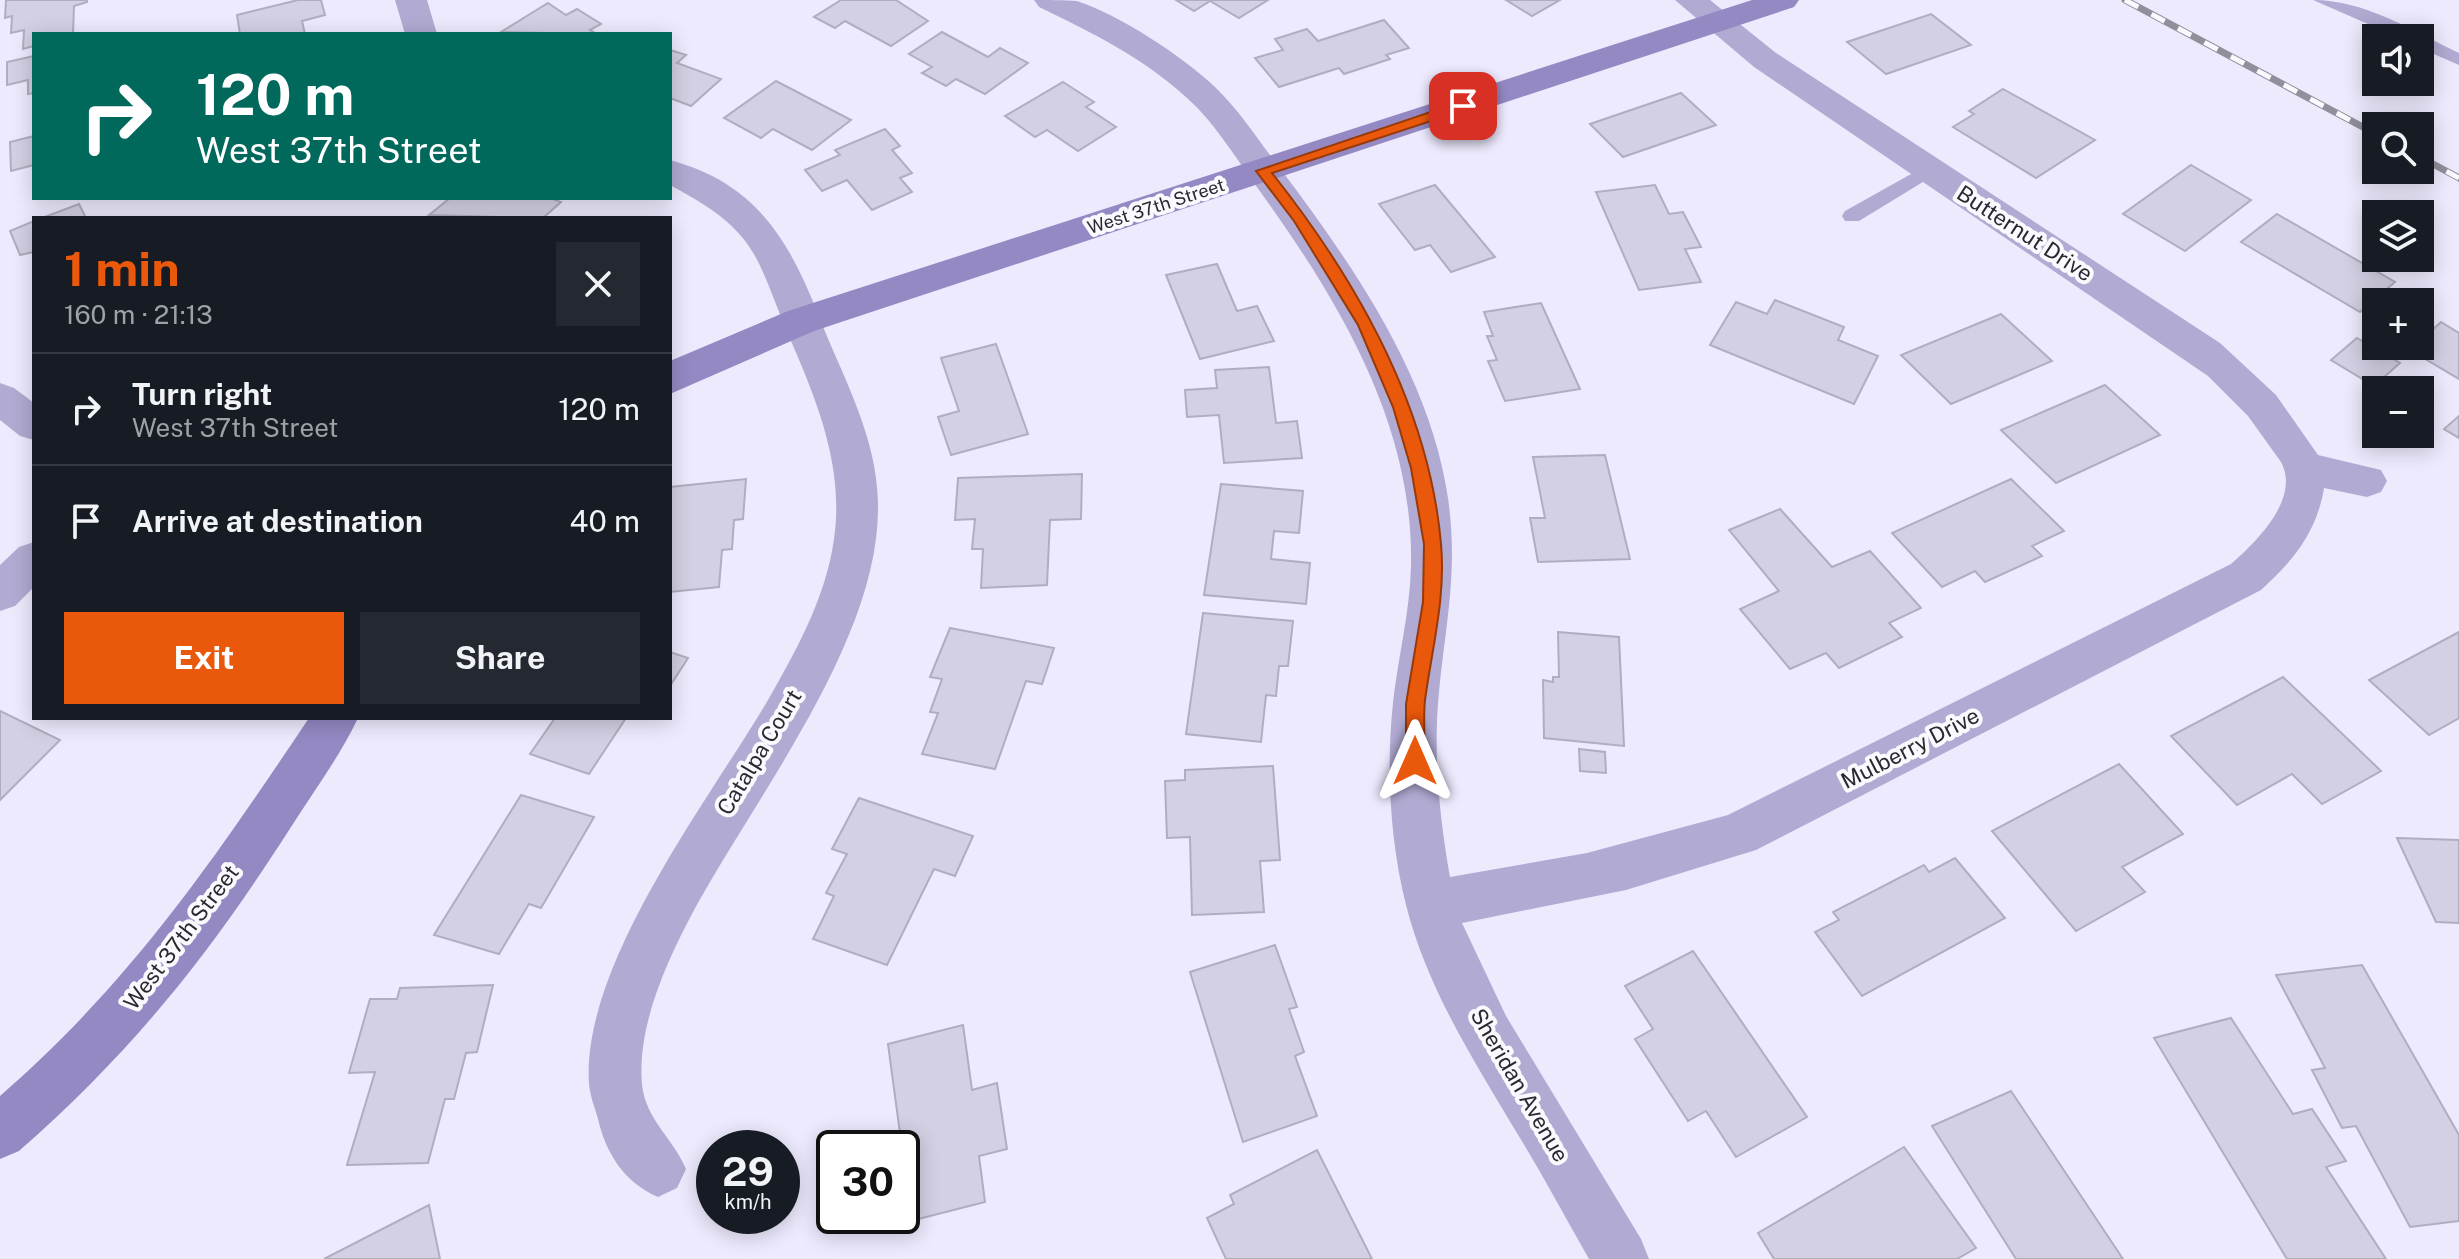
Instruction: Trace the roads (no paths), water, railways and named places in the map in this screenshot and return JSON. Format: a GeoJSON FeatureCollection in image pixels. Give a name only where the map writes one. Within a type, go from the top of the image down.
{"type":"FeatureCollection","features":[{"type":"Feature","properties":{"kind":"street"},"geometry":{"type":"LineString","coordinates":[[411,0],[420,32]]}},
{"type":"Feature","properties":{"kind":"street","name":"Sheridan Avenue"},"geometry":{"type":"LineString","coordinates":[[1050,0],[1148,53],[1191,83],[1224,118],[1299,217],[1366,324],[1401,407],[1420,468],[1432,544],[1432,602],[1415,704],[1416,789],[1431,904],[1497,1052],[1621,1259]]}},
{"type":"Feature","properties":{"kind":"street","name":"Butternut Drive"},"geometry":{"type":"LineString","coordinates":[[1691,0],[1765,60],[2234,375],[2281,428],[2305,468]]}},
{"type":"Feature","properties":{"kind":"street","name":"West 37th Street"},"geometry":{"type":"LineString","coordinates":[[672,378],[708,358],[801,321],[1783,0]]}},
{"type":"Feature","properties":{"kind":"street","name":"Catalpa Court"},"geometry":{"type":"LineString","coordinates":[[658,1169],[628,1133],[617,1097],[616,1057],[635,977],[677,886],[783,718],[818,650],[848,576],[857,526],[857,473],[846,428],[770,245],[743,216],[710,192],[672,172]]}},
{"type":"Feature","properties":{"kind":"street"},"geometry":{"type":"LineString","coordinates":[[0,398],[32,423]]}},
{"type":"Feature","properties":{"kind":"street"},"geometry":{"type":"LineString","coordinates":[[2305,468],[2367,481]]}},
{"type":"Feature","properties":{"kind":"street","name":"Mulberry Drive"},"geometry":{"type":"LineString","coordinates":[[1431,904],[1552,886],[1675,857],[1739,834],[2246,577],[2277,551],[2295,524],[2304,500],[2305,468]]}},
{"type":"Feature","properties":{"kind":"street"},"geometry":{"type":"LineString","coordinates":[[0,593],[32,561]]}},
{"type":"Feature","properties":{"kind":"street","name":"West 37th Street"},"geometry":{"type":"LineString","coordinates":[[0,1132],[111,1028],[155,976],[254,840],[334,720]]}},
{"type":"Feature","properties":{"kind":"lane"},"geometry":{"type":"LineString","coordinates":[[2321,0],[2380,24]]}},
{"type":"Feature","properties":{"kind":"lane"},"geometry":{"type":"LineString","coordinates":[[2434,48],[2459,60]]}},
{"type":"Feature","properties":{"kind":"lane"},"geometry":{"type":"LineString","coordinates":[[1852,216],[1929,170]]}},
{"type":"Feature","properties":{"kind":"railway"},"geometry":{"type":"LineString","coordinates":[[2125,0],[2362,127]]}},
{"type":"Feature","properties":{"kind":"railway"},"geometry":{"type":"LineString","coordinates":[[2434,165],[2459,178]]}}]}
